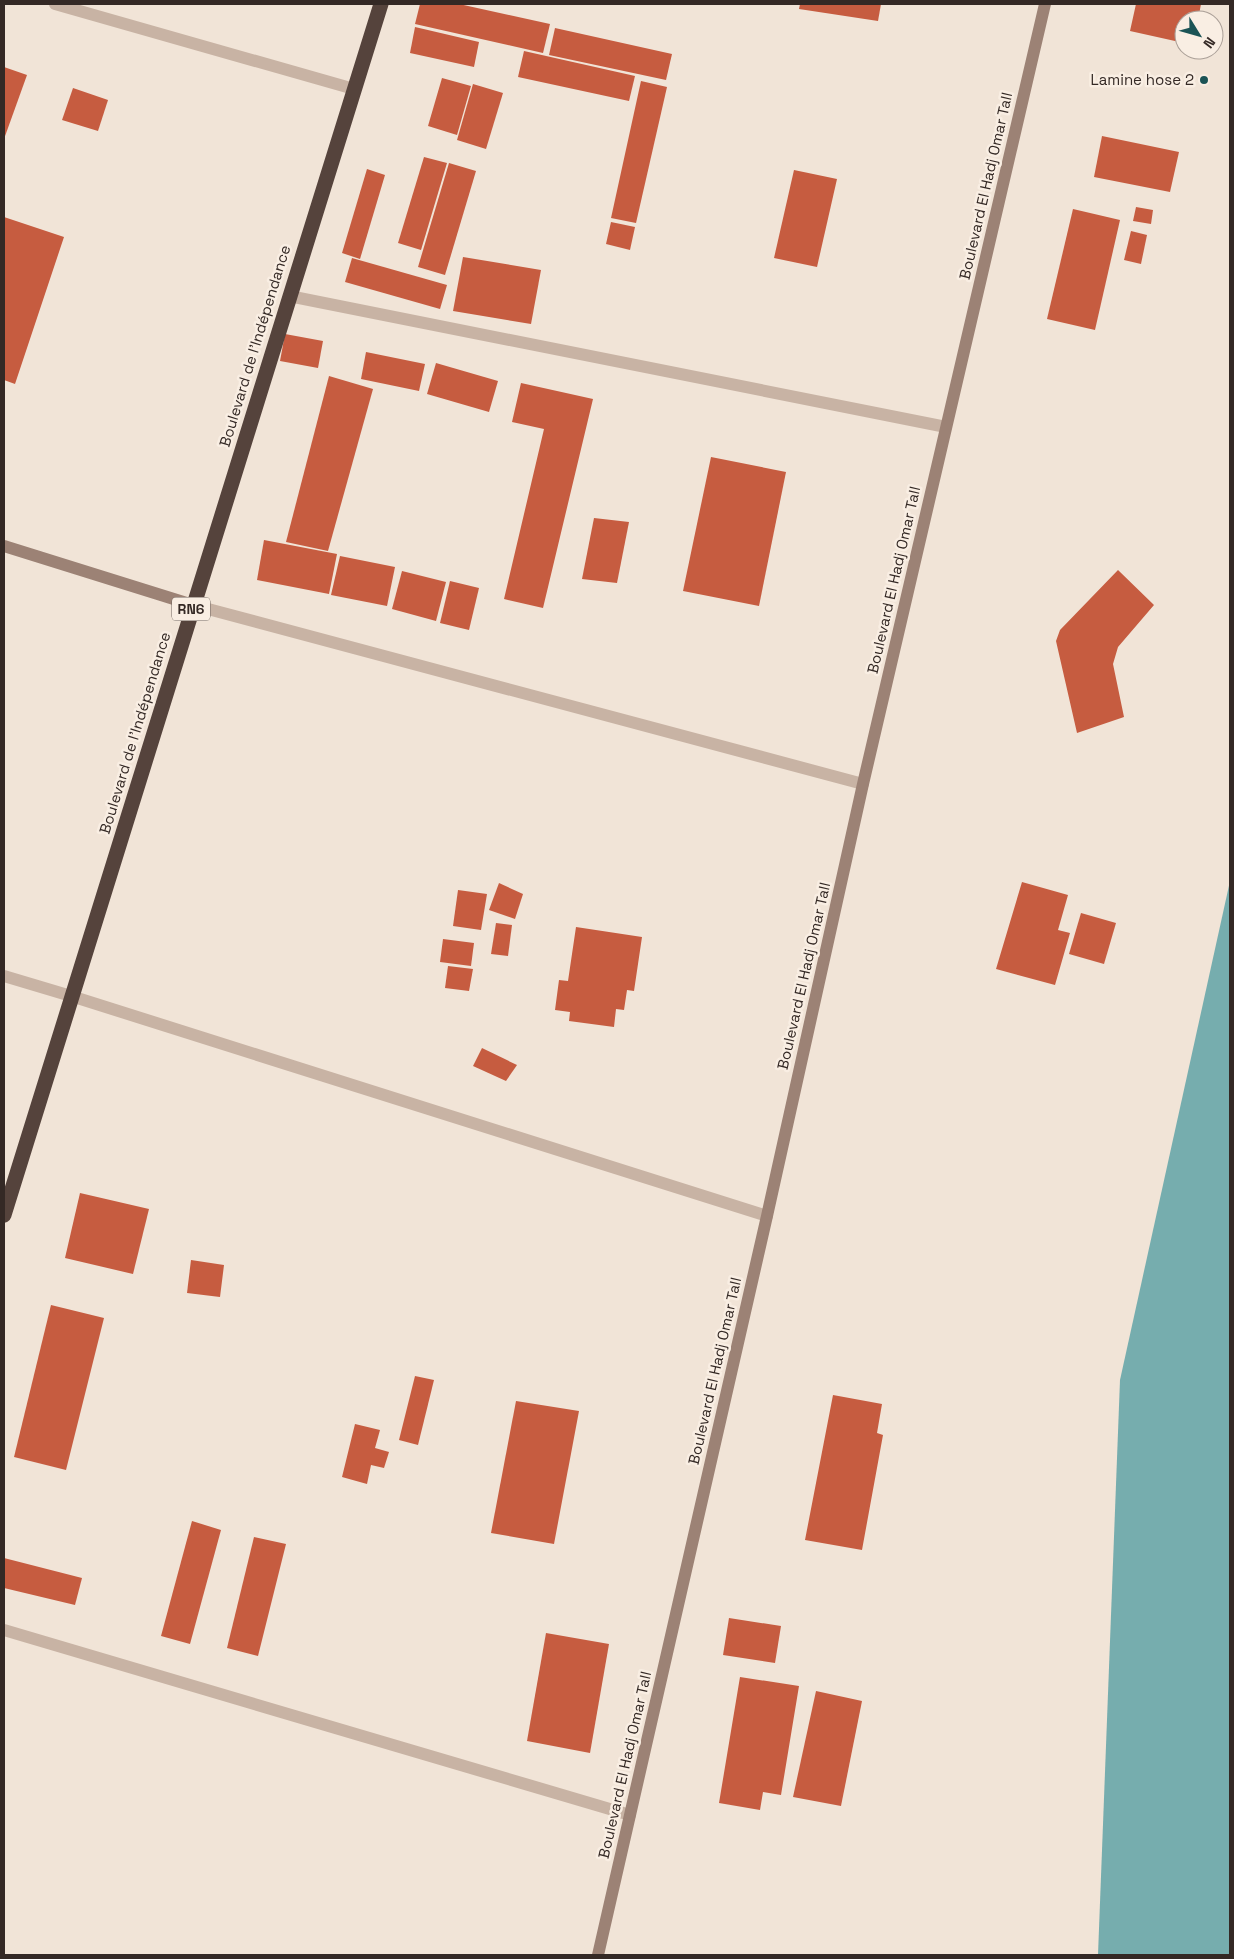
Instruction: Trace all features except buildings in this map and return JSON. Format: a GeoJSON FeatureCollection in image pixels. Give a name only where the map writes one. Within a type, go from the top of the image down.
{"type":"FeatureCollection","features":[{"type":"Feature","properties":{"kind":"highway","name":"Boulevard de l'Indépendance"},"geometry":{"type":"LineString","coordinates":[[4,1215],[381,4]]}},
{"type":"Feature","properties":{"kind":"street"},"geometry":{"type":"LineString","coordinates":[[55,4],[354,89]]}},
{"type":"Feature","properties":{"kind":"street","name":"Boulevard El Hadj Omar Tall"},"geometry":{"type":"LineString","coordinates":[[598,1955],[767,1216],[863,784],[1045,4]]}},
{"type":"Feature","properties":{"kind":"street"},"geometry":{"type":"LineString","coordinates":[[289,296],[946,427]]}},
{"type":"Feature","properties":{"kind":"street"},"geometry":{"type":"LineString","coordinates":[[4,546],[193,605],[863,784]]}},
{"type":"Feature","properties":{"kind":"street"},"geometry":{"type":"LineString","coordinates":[[4,976],[767,1216]]}},
{"type":"Feature","properties":{"kind":"street"},"geometry":{"type":"LineString","coordinates":[[4,1630],[630,1815]]}},
{"type":"Feature","properties":{"kind":"water"},"geometry":{"type":"Polygon","coordinates":[[[1230,881],[1230,1955],[1098,1955],[1120,1380],[1230,881]]]}},
{"type":"Feature","properties":{"kind":"place","name":"Lamine hose 2"},"geometry":{"type":"Point","coordinates":[1204,80]}}]}
